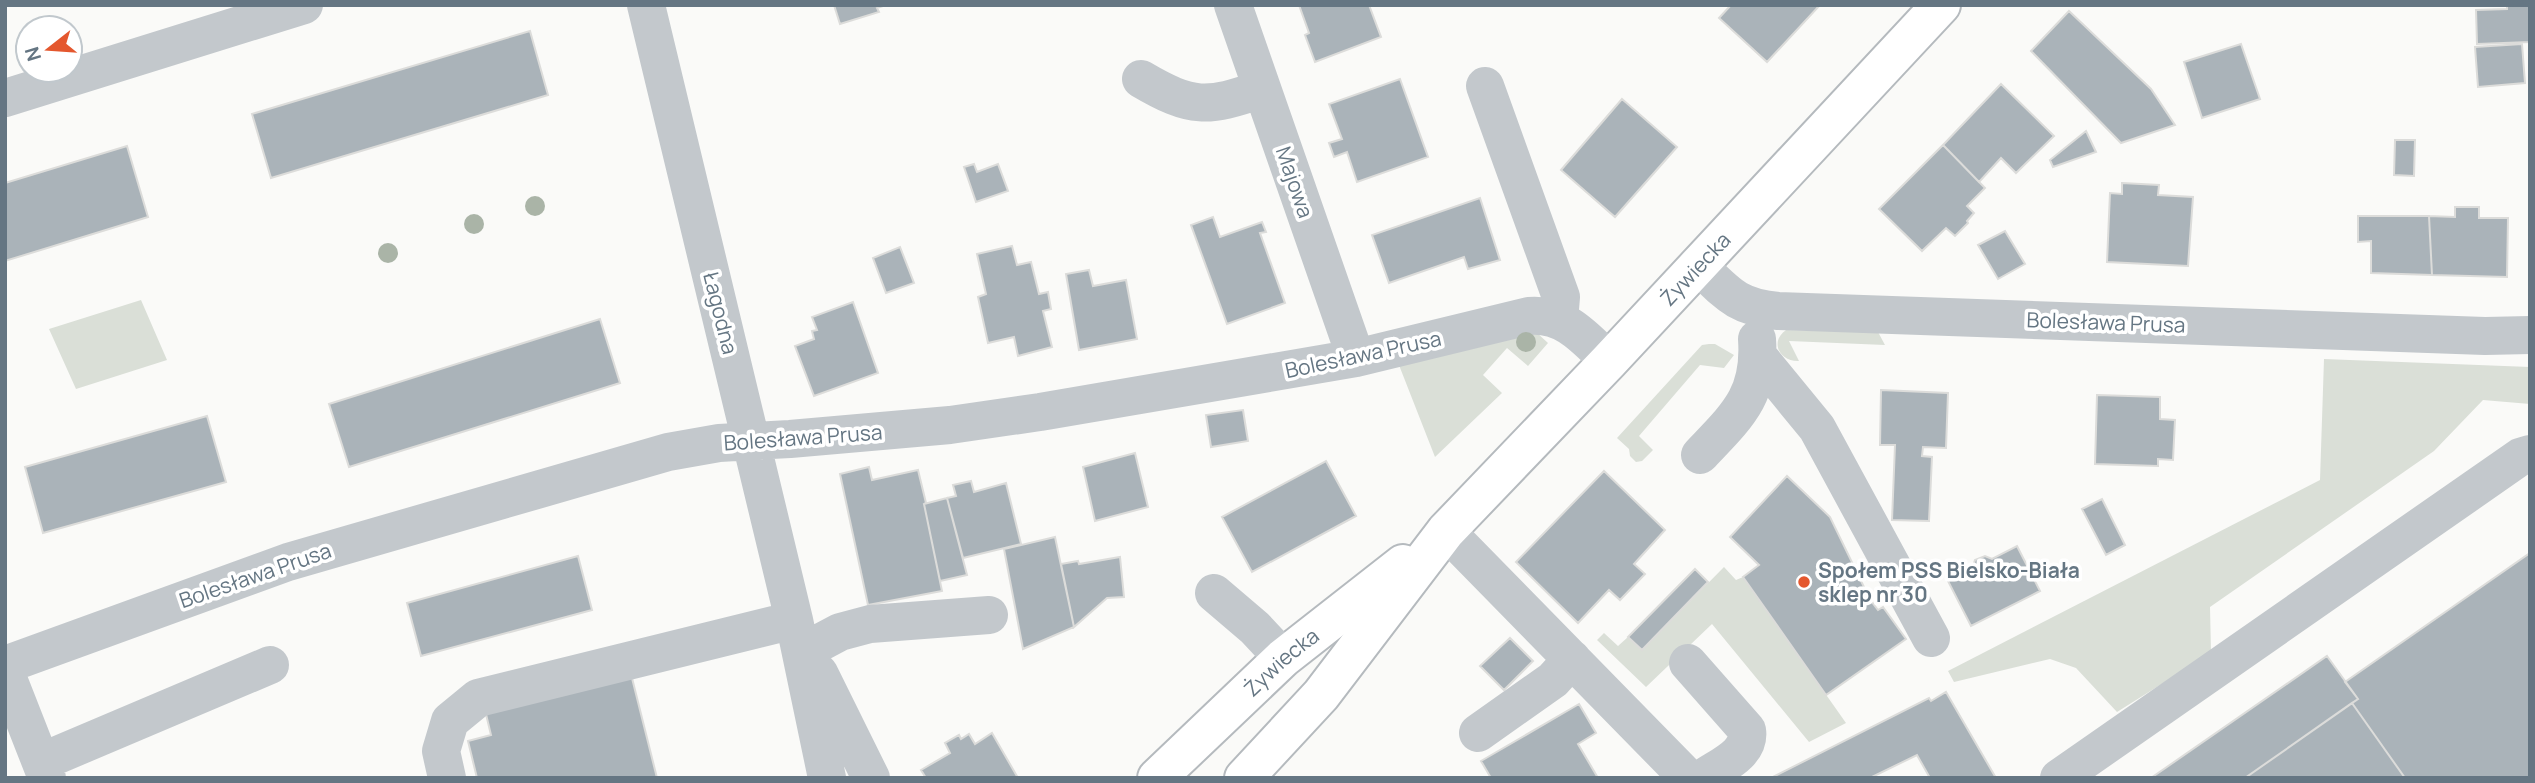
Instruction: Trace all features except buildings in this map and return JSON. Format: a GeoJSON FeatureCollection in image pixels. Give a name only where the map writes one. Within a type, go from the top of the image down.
{"type":"FeatureCollection","features":[{"type":"Feature","properties":{"kind":"main road","name":"Żywiecka"},"geometry":{"type":"LineString","coordinates":[[1244,778],[1321,695],[1446,531],[1609,361],[1941,5]]}},
{"type":"Feature","properties":{"kind":"main road","name":"Żywiecka"},"geometry":{"type":"LineString","coordinates":[[1157,778],[1283,658],[1446,531]]}},
{"type":"Feature","properties":{"kind":"street"},"geometry":{"type":"LineString","coordinates":[[5,98],[304,5]]}},
{"type":"Feature","properties":{"kind":"street","name":"Łagodna"},"geometry":{"type":"LineString","coordinates":[[646,5],[751,441],[801,635],[827,778]]}},
{"type":"Feature","properties":{"kind":"street","name":"Majowa"},"geometry":{"type":"LineString","coordinates":[[1233,5],[1356,358]]}},
{"type":"Feature","properties":{"kind":"street"},"geometry":{"type":"LineString","coordinates":[[1141,79],[1168,95],[1195,103],[1223,102],[1262,89]]}},
{"type":"Feature","properties":{"kind":"street"},"geometry":{"type":"LineString","coordinates":[[1485,86],[1561,297],[1559,320],[1572,327],[1609,361]]}},
{"type":"Feature","properties":{"kind":"street","name":"Bolesława Prusa"},"geometry":{"type":"LineString","coordinates":[[1698,265],[1729,295],[1756,309],[2485,336],[2530,335]]}},
{"type":"Feature","properties":{"kind":"street"},"geometry":{"type":"LineString","coordinates":[[1700,455],[1741,412],[1752,388],[1758,356],[1756,309]]}},
{"type":"Feature","properties":{"kind":"street","name":"Bolesława Prusa"},"geometry":{"type":"LineString","coordinates":[[5,665],[288,562],[668,452],[719,443],[950,425],[1040,412],[1356,358],[1529,316],[1541,315],[1559,320]]}},
{"type":"Feature","properties":{"kind":"street"},"geometry":{"type":"LineString","coordinates":[[1758,356],[1817,428],[1931,638]]}},
{"type":"Feature","properties":{"kind":"street"},"geometry":{"type":"LineString","coordinates":[[2059,778],[2520,457],[2530,454]]}},
{"type":"Feature","properties":{"kind":"street"},"geometry":{"type":"LineString","coordinates":[[1446,531],[1688,778]]}},
{"type":"Feature","properties":{"kind":"street"},"geometry":{"type":"LineString","coordinates":[[1214,593],[1255,628],[1283,658]]}},
{"type":"Feature","properties":{"kind":"street"},"geometry":{"type":"LineString","coordinates":[[447,778],[441,751],[450,721],[478,698],[801,635],[839,632],[870,624],[989,615]]}},
{"type":"Feature","properties":{"kind":"street","name":"Łagodna"},"geometry":{"type":"LineString","coordinates":[[801,635],[871,778]]}},
{"type":"Feature","properties":{"kind":"street"},"geometry":{"type":"LineString","coordinates":[[1478,733],[1553,680],[1572,659]]}},
{"type":"Feature","properties":{"kind":"street"},"geometry":{"type":"LineString","coordinates":[[1688,663],[1747,730],[1749,740],[1744,749],[1703,778]]}},
{"type":"Feature","properties":{"kind":"street"},"geometry":{"type":"LineString","coordinates":[[5,671],[44,770],[270,665]]}},
{"type":"Feature","properties":{"kind":"shaded area"},"geometry":{"type":"Polygon","coordinates":[[[141,300],[167,360],[76,389],[49,329],[141,300]]]}},
{"type":"Feature","properties":{"kind":"shaded area"},"geometry":{"type":"Polygon","coordinates":[[[1786,330],[1878,332],[1885,345],[1789,341],[1799,361],[1792,360],[1782,355],[1778,345],[1778,340],[1786,330]]]}},
{"type":"Feature","properties":{"kind":"shaded area"},"geometry":{"type":"Polygon","coordinates":[[[1536,332],[1548,343],[1528,366],[1507,348],[1483,375],[1502,393],[1435,457],[1397,360],[1536,332]]]}},
{"type":"Feature","properties":{"kind":"shaded area"},"geometry":{"type":"Polygon","coordinates":[[[1715,344],[1734,355],[1724,368],[1700,365],[1639,436],[1653,450],[1642,461],[1636,462],[1630,456],[1629,449],[1617,438],[1702,345],[1715,344]]]}},
{"type":"Feature","properties":{"kind":"shaded area"},"geometry":{"type":"Polygon","coordinates":[[[2324,359],[2530,367],[2530,404],[2483,400],[2434,451],[2210,607],[2211,653],[2117,712],[2076,668],[2050,659],[1954,682],[1948,671],[2320,480],[2324,359]]]}},
{"type":"Feature","properties":{"kind":"shaded area"},"geometry":{"type":"Polygon","coordinates":[[[1724,567],[1736,580],[1743,577],[1846,723],[1809,742],[1712,624],[1646,687],[1597,640],[1604,633],[1618,646],[1628,637],[1642,650],[1724,567]]]}},
{"type":"Feature","properties":{"kind":"place","name":"Społem PSS Bielsko-Biała sklep nr 30"},"geometry":{"type":"Point","coordinates":[1804,582]}}]}
